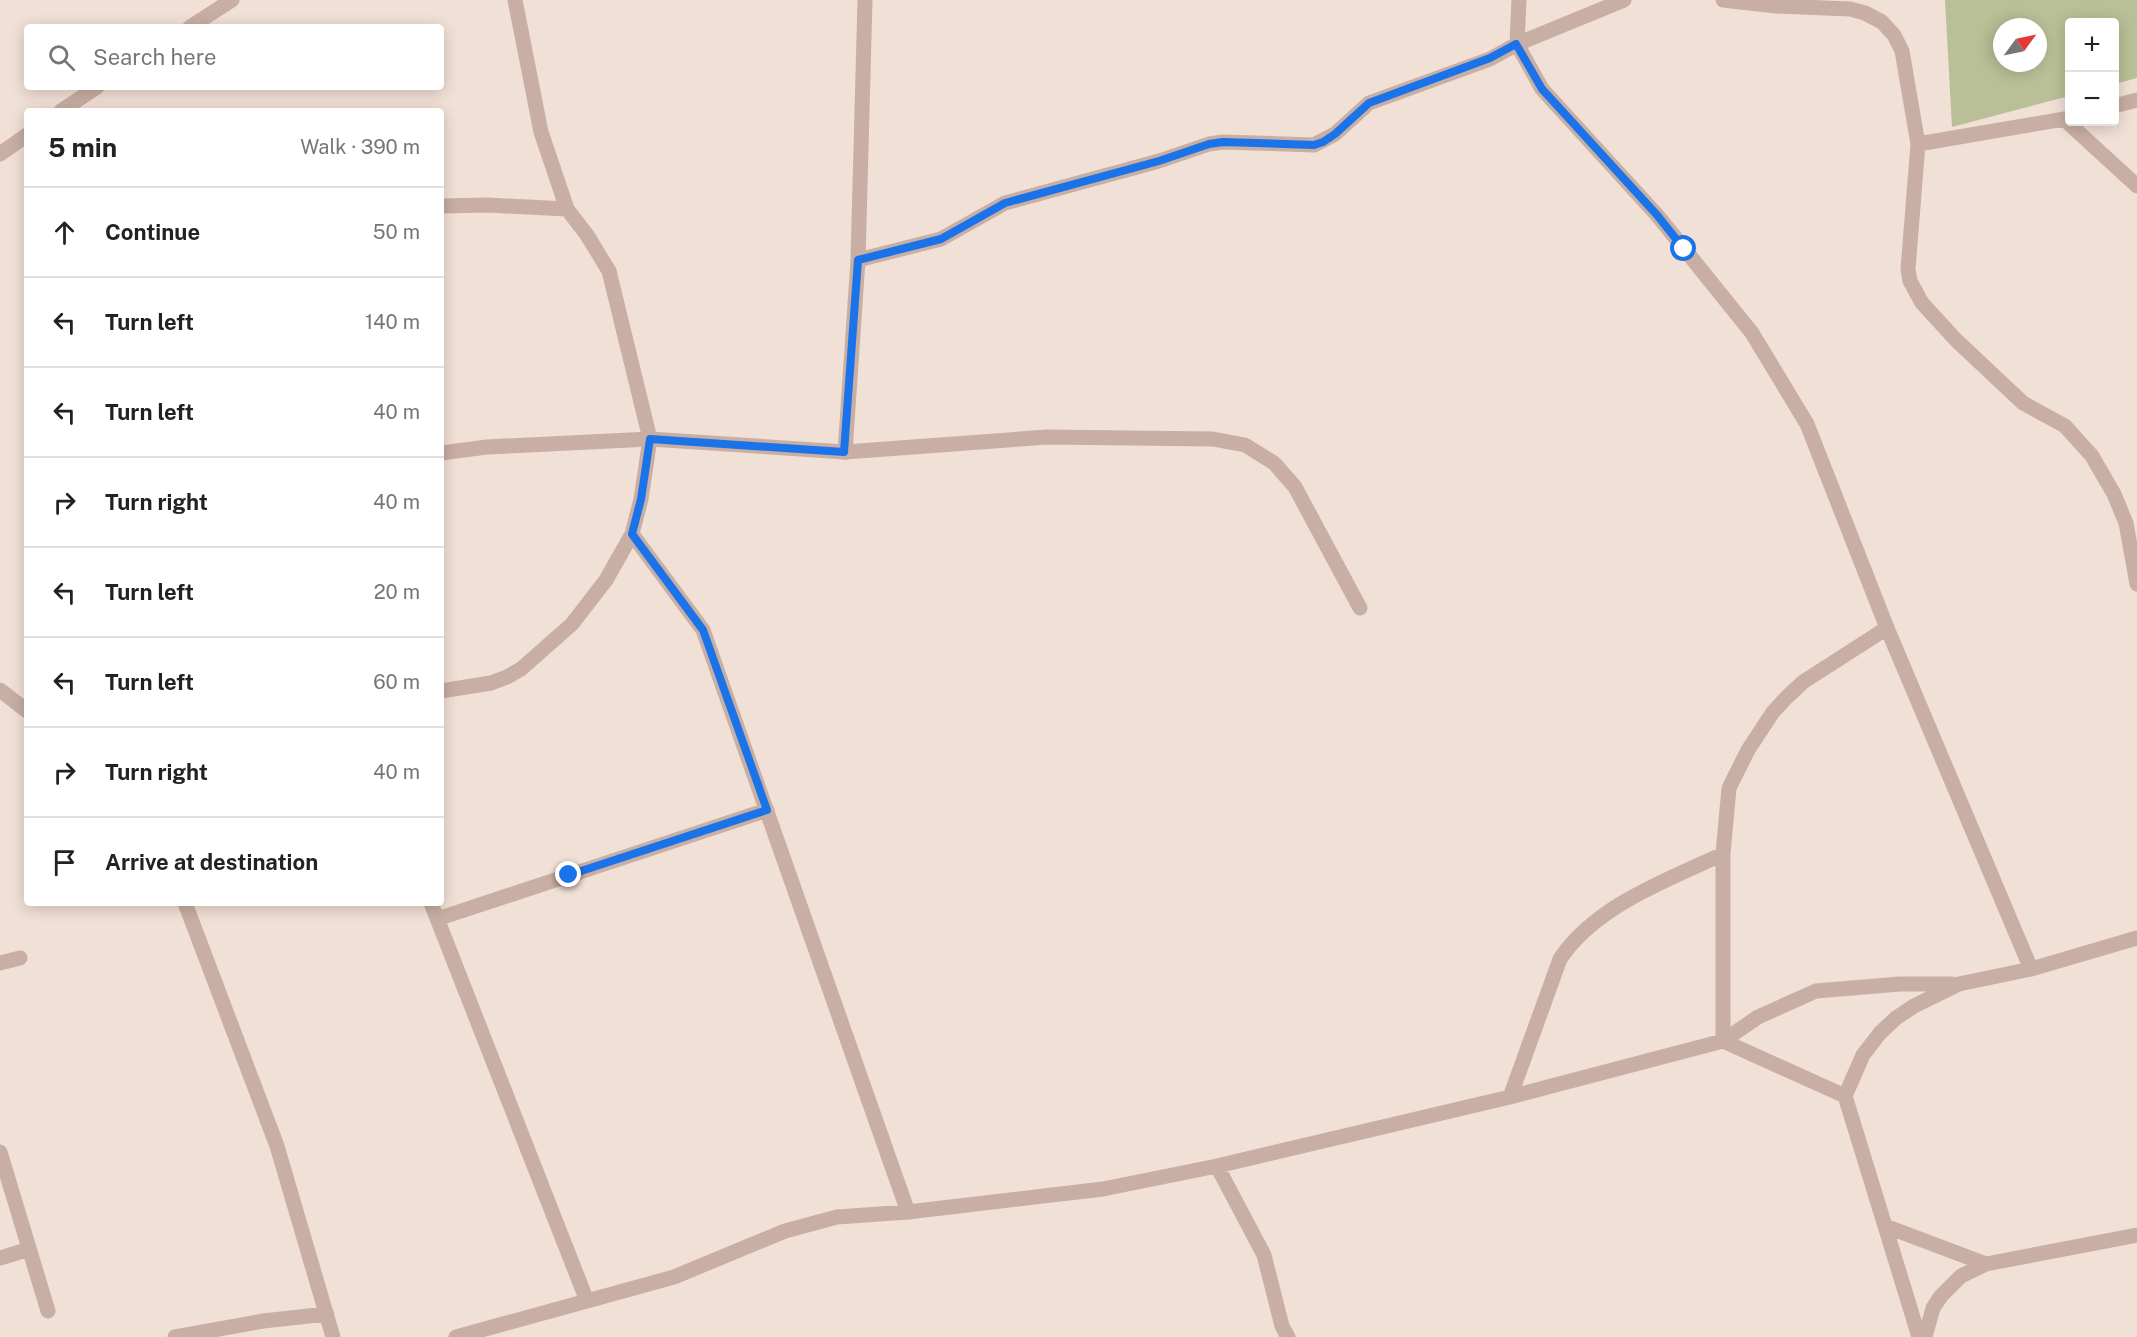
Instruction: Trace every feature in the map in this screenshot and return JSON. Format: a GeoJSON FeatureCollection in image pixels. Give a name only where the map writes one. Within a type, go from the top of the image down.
{"type":"FeatureCollection","features":[{"type":"Feature","properties":{"kind":"street"},"geometry":{"type":"LineString","coordinates":[[195,24],[232,0]]}},
{"type":"Feature","properties":{"kind":"street"},"geometry":{"type":"LineString","coordinates":[[444,690],[507,677],[521,669],[572,624],[606,580],[632,534],[641,499],[650,439],[609,271],[587,235],[567,209],[541,132],[515,0]]}},
{"type":"Feature","properties":{"kind":"street"},"geometry":{"type":"LineString","coordinates":[[844,452],[858,260],[865,0]]}},
{"type":"Feature","properties":{"kind":"street"},"geometry":{"type":"LineString","coordinates":[[1519,0],[1516,44],[1542,89],[1657,215],[1752,333],[1808,424],[1887,628],[2031,969]]}},
{"type":"Feature","properties":{"kind":"street"},"geometry":{"type":"LineString","coordinates":[[858,260],[941,239],[1005,203],[1159,161],[1209,144],[1223,142],[1314,145],[1323,142],[1369,103],[1490,58],[1516,44],[1624,0]]}},
{"type":"Feature","properties":{"kind":"street"},"geometry":{"type":"LineString","coordinates":[[1723,0],[1776,6],[1850,9],[1865,13],[1882,22],[1894,35],[1902,51],[1918,144],[1908,269],[1910,281],[1922,303],[1990,373],[2023,403],[2065,426],[2092,456],[2114,494],[2126,523],[2137,584]]}},
{"type":"Feature","properties":{"kind":"street"},"geometry":{"type":"LineString","coordinates":[[66,108],[92,90]]}},
{"type":"Feature","properties":{"kind":"street"},"geometry":{"type":"LineString","coordinates":[[2119,105],[2137,100]]}},
{"type":"Feature","properties":{"kind":"street"},"geometry":{"type":"LineString","coordinates":[[1918,144],[2065,119]]}},
{"type":"Feature","properties":{"kind":"street"},"geometry":{"type":"LineString","coordinates":[[2074,126],[2137,186]]}},
{"type":"Feature","properties":{"kind":"street"},"geometry":{"type":"LineString","coordinates":[[0,154],[24,137]]}},
{"type":"Feature","properties":{"kind":"street"},"geometry":{"type":"LineString","coordinates":[[444,206],[487,205],[567,209]]}},
{"type":"Feature","properties":{"kind":"street"},"geometry":{"type":"LineString","coordinates":[[444,453],[487,447],[650,439],[844,452],[1047,437],[1214,439],[1245,445],[1274,462],[1295,487],[1360,608]]}},
{"type":"Feature","properties":{"kind":"street"},"geometry":{"type":"LineString","coordinates":[[632,534],[703,630],[908,1212]]}},
{"type":"Feature","properties":{"kind":"street"},"geometry":{"type":"LineString","coordinates":[[1723,1041],[1723,854],[1729,788],[1748,750],[1773,712],[1803,682],[1887,628]]}},
{"type":"Feature","properties":{"kind":"street"},"geometry":{"type":"LineString","coordinates":[[0,690],[24,709]]}},
{"type":"Feature","properties":{"kind":"street"},"geometry":{"type":"LineString","coordinates":[[437,919],[767,810]]}},
{"type":"Feature","properties":{"kind":"street"},"geometry":{"type":"LineString","coordinates":[[1510,1097],[1560,960],[1570,943],[1585,928],[1642,891],[1723,854]]}},
{"type":"Feature","properties":{"kind":"street"},"geometry":{"type":"LineString","coordinates":[[186,906],[277,1146],[333,1337]]}},
{"type":"Feature","properties":{"kind":"street"},"geometry":{"type":"LineString","coordinates":[[432,906],[587,1301]]}},
{"type":"Feature","properties":{"kind":"street"},"geometry":{"type":"LineString","coordinates":[[456,1337],[674,1277],[785,1231],[837,1216],[908,1212],[1103,1190],[1217,1166],[1510,1097],[1723,1041],[1758,1017],[1816,991],[1900,984],[1959,984],[2031,969],[2137,938]]}},
{"type":"Feature","properties":{"kind":"street"},"geometry":{"type":"LineString","coordinates":[[0,963],[20,958]]}},
{"type":"Feature","properties":{"kind":"street"},"geometry":{"type":"LineString","coordinates":[[1919,1337],[1845,1096],[1863,1055],[1880,1033],[1905,1011],[1959,984]]}},
{"type":"Feature","properties":{"kind":"street"},"geometry":{"type":"LineString","coordinates":[[1723,1041],[1845,1096]]}},
{"type":"Feature","properties":{"kind":"street"},"geometry":{"type":"LineString","coordinates":[[2,1162],[48,1311]]}},
{"type":"Feature","properties":{"kind":"street"},"geometry":{"type":"LineString","coordinates":[[1217,1166],[1264,1255],[1282,1326],[1288,1337]]}},
{"type":"Feature","properties":{"kind":"street"},"geometry":{"type":"LineString","coordinates":[[1885,1226],[1986,1264]]}},
{"type":"Feature","properties":{"kind":"street"},"geometry":{"type":"LineString","coordinates":[[1925,1337],[1933,1308],[1941,1296],[1961,1276],[1986,1264],[2137,1234]]}},
{"type":"Feature","properties":{"kind":"street"},"geometry":{"type":"LineString","coordinates":[[0,1258],[29,1249]]}},
{"type":"Feature","properties":{"kind":"street"},"geometry":{"type":"LineString","coordinates":[[176,1337],[263,1321],[327,1314]]}},
{"type":"Feature","properties":{"kind":"green space"},"geometry":{"type":"Polygon","coordinates":[[[1945,0],[2137,0],[2137,78],[2119,83],[2119,18],[2065,18],[2065,97],[1952,127],[1945,0]]]}},
{"type":"Feature","properties":{"kind":"route"},"geometry":{"type":"LineString","coordinates":[[569,875],[767,810],[703,630],[632,534],[641,499],[650,439],[844,452],[858,260],[941,239],[994,208],[1019,198],[1159,161],[1209,144],[1223,142],[1314,145],[1335,134],[1369,103],[1490,58],[1516,44],[1542,89],[1657,215],[1684,249]]}}]}
